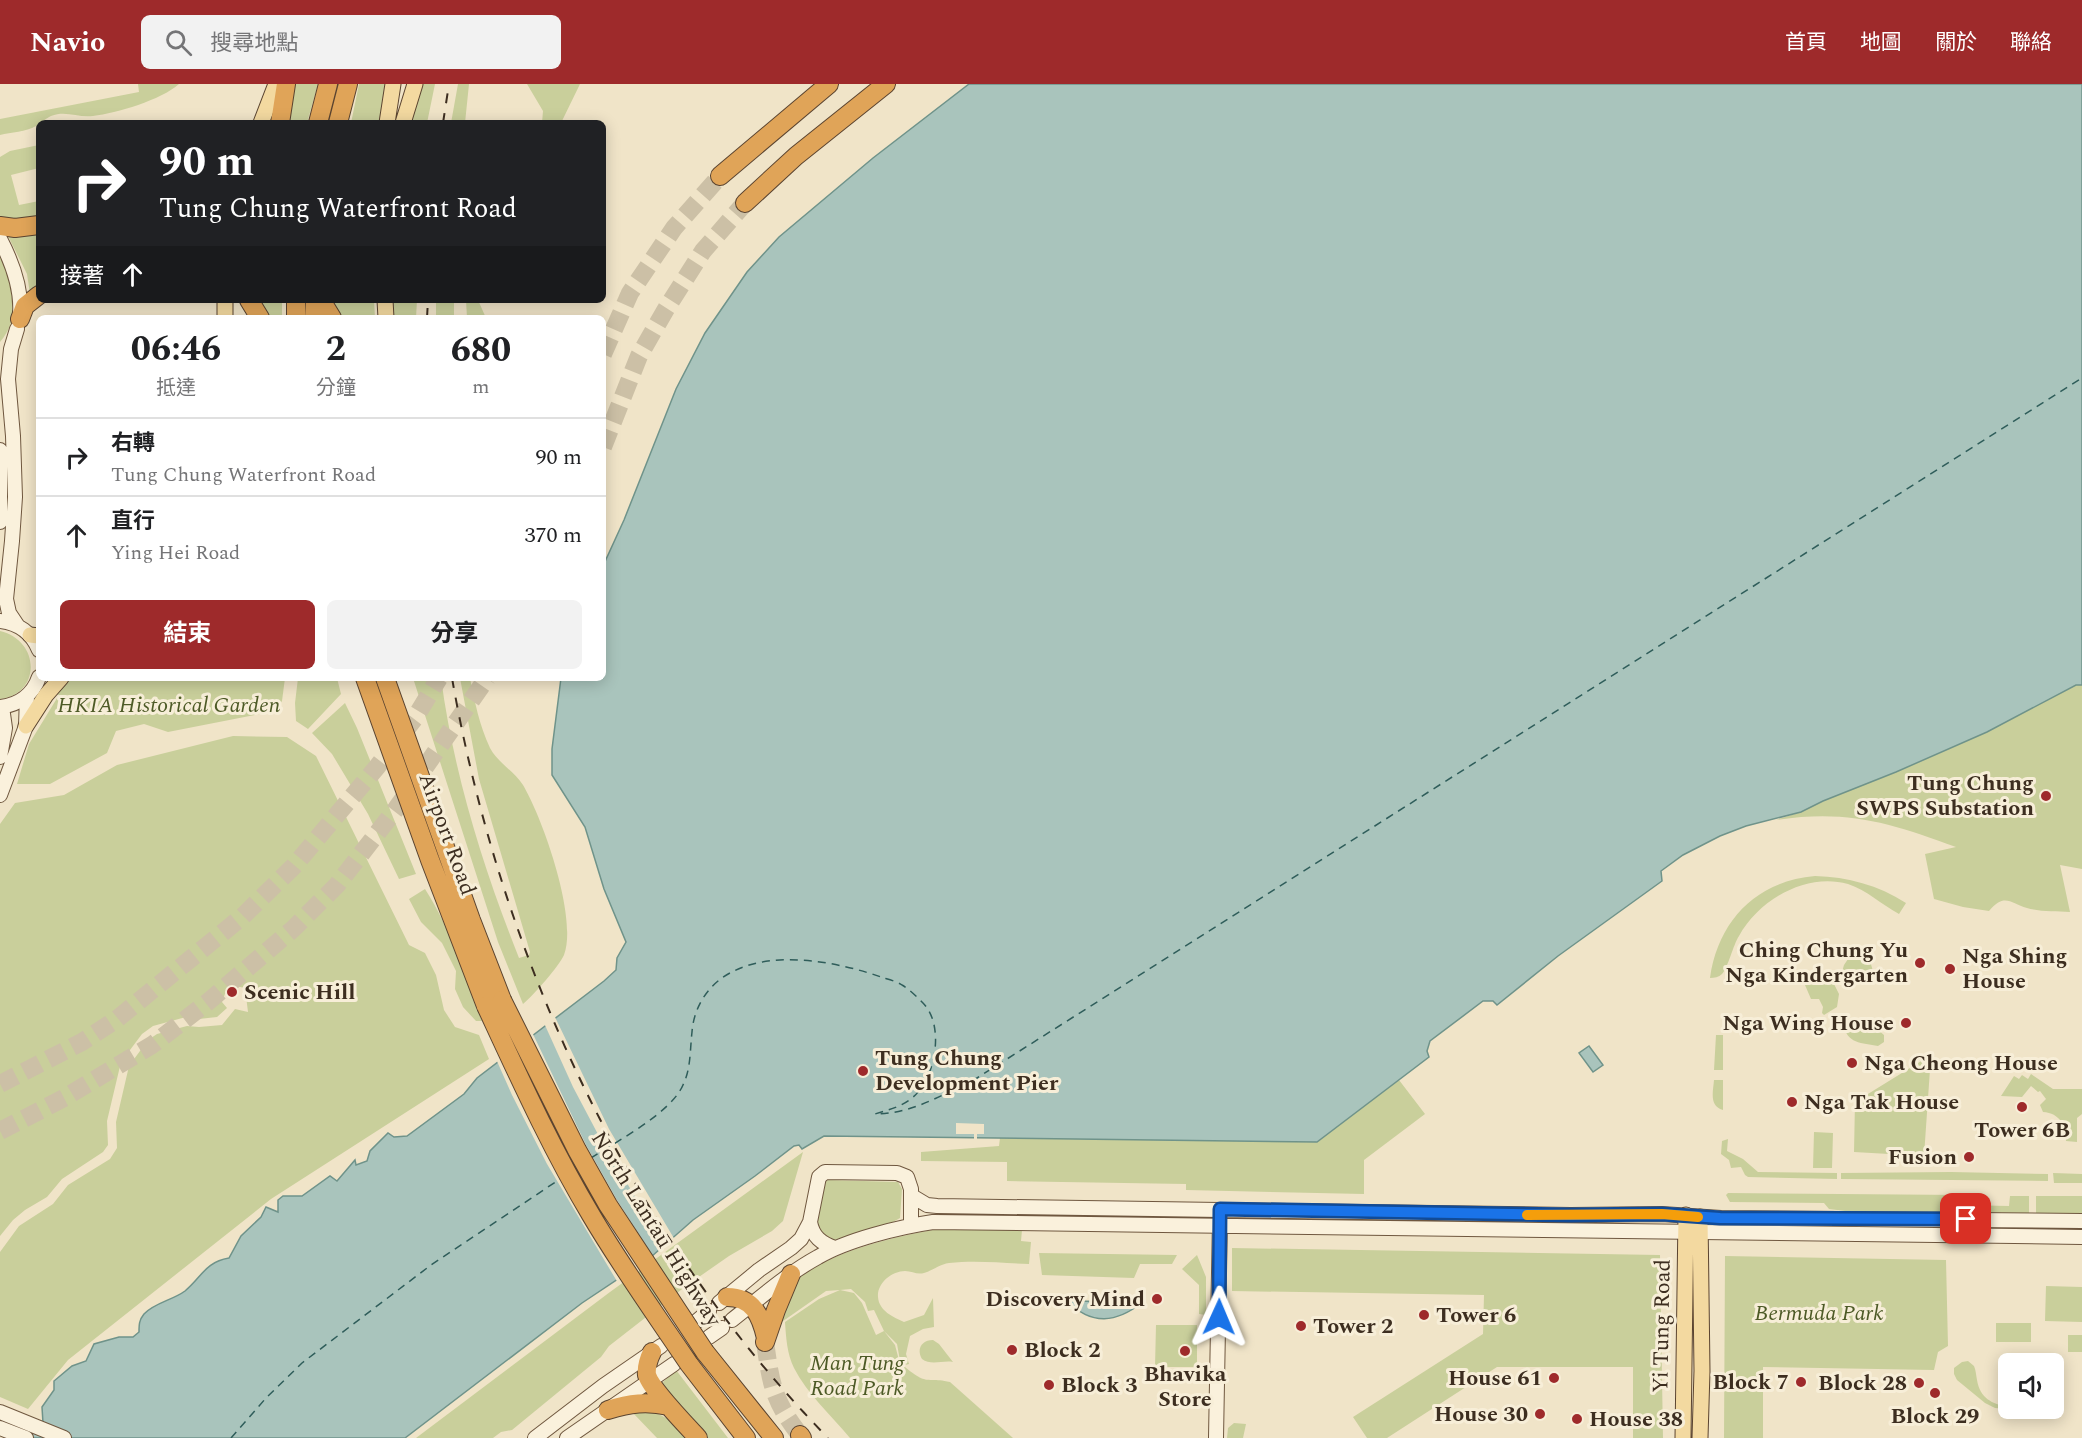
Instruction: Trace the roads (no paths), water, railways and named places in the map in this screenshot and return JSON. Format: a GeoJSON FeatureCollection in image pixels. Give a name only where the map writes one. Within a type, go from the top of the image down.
{"type":"FeatureCollection","features":[{"type":"Feature","properties":{"kind":"highway"},"geometry":{"type":"LineString","coordinates":[[280,120],[286,84]]}},
{"type":"Feature","properties":{"kind":"highway"},"geometry":{"type":"LineString","coordinates":[[319,120],[328,84]]}},
{"type":"Feature","properties":{"kind":"highway"},"geometry":{"type":"LineString","coordinates":[[339,120],[348,84]]}},
{"type":"Feature","properties":{"kind":"highway"},"geometry":{"type":"LineString","coordinates":[[720,176],[829,84]]}},
{"type":"Feature","properties":{"kind":"highway"},"geometry":{"type":"LineString","coordinates":[[745,203],[796,156],[886,84]]}},
{"type":"Feature","properties":{"kind":"highway"},"geometry":{"type":"LineString","coordinates":[[0,226],[15,228],[36,225]]}},
{"type":"Feature","properties":{"kind":"highway"},"geometry":{"type":"LineString","coordinates":[[18,324],[25,306],[36,297]]}},
{"type":"Feature","properties":{"kind":"highway","name":"Airport Road"},"geometry":{"type":"LineString","coordinates":[[366,681],[435,873],[494,1003]]}},
{"type":"Feature","properties":{"kind":"highway","name":"Airport Road"},"geometry":{"type":"LineString","coordinates":[[386,681],[471,920],[494,1003]]}},
{"type":"Feature","properties":{"kind":"highway","name":"North Lantau Highway"},"geometry":{"type":"LineString","coordinates":[[494,1003],[608,1205],[774,1438]]}},
{"type":"Feature","properties":{"kind":"highway","name":"North Lantau Highway"},"geometry":{"type":"LineString","coordinates":[[494,1003],[524,1089],[591,1215],[682,1364],[746,1438]]}},
{"type":"Feature","properties":{"kind":"highway"},"geometry":{"type":"LineString","coordinates":[[718,1303],[740,1298],[752,1305],[761,1318],[765,1340],[791,1274]]}},
{"type":"Feature","properties":{"kind":"highway"},"geometry":{"type":"LineString","coordinates":[[657,1349],[647,1370],[650,1381],[698,1438]]}},
{"type":"Feature","properties":{"kind":"highway"},"geometry":{"type":"LineString","coordinates":[[608,1410],[643,1402],[669,1406]]}},
{"type":"Feature","properties":{"kind":"main road"},"geometry":{"type":"LineString","coordinates":[[254,120],[267,84]]}},
{"type":"Feature","properties":{"kind":"main road"},"geometry":{"type":"LineString","coordinates":[[262,120],[276,84]]}},
{"type":"Feature","properties":{"kind":"main road"},"geometry":{"type":"LineString","coordinates":[[387,120],[393,84]]}},
{"type":"Feature","properties":{"kind":"main road"},"geometry":{"type":"LineString","coordinates":[[404,120],[415,84]]}},
{"type":"Feature","properties":{"kind":"main road"},"geometry":{"type":"LineString","coordinates":[[0,239],[10,258],[20,296],[18,324],[11,349],[8,379],[14,435],[15,489],[6,599],[9,613],[17,625]]}},
{"type":"Feature","properties":{"kind":"main road"},"geometry":{"type":"LineString","coordinates":[[0,353],[6,348],[18,324]]}},
{"type":"Feature","properties":{"kind":"main road"},"geometry":{"type":"LineString","coordinates":[[0,450],[0,522]]}},
{"type":"Feature","properties":{"kind":"main road"},"geometry":{"type":"LineString","coordinates":[[0,621],[17,625],[35,635]]}},
{"type":"Feature","properties":{"kind":"main road"},"geometry":{"type":"LineString","coordinates":[[0,757],[5,728],[1,707],[15,704],[27,696],[38,681]]}},
{"type":"Feature","properties":{"kind":"main road"},"geometry":{"type":"LineString","coordinates":[[0,795],[26,726],[46,695],[58,681]]}},
{"type":"Feature","properties":{"kind":"main road"},"geometry":{"type":"LineString","coordinates":[[26,726],[27,696]]}},
{"type":"Feature","properties":{"kind":"main road"},"geometry":{"type":"LineString","coordinates":[[697,1321],[759,1270],[797,1244],[810,1222],[819,1177],[825,1172],[902,1174],[910,1180],[911,1226]]}},
{"type":"Feature","properties":{"kind":"main road"},"geometry":{"type":"LineString","coordinates":[[912,1196],[927,1204],[937,1206],[1220,1209],[2082,1237]]}},
{"type":"Feature","properties":{"kind":"main road"},"geometry":{"type":"LineString","coordinates":[[1216,1438],[1220,1209]]}},
{"type":"Feature","properties":{"kind":"main road"},"geometry":{"type":"LineString","coordinates":[[707,1345],[727,1324],[791,1274],[835,1248],[911,1226],[956,1221],[1220,1227],[2082,1221]]}},
{"type":"Feature","properties":{"kind":"main road"},"geometry":{"type":"LineString","coordinates":[[810,1222],[812,1232],[817,1239],[835,1248]]}},
{"type":"Feature","properties":{"kind":"main road","name":"Yi Tung Road"},"geometry":{"type":"LineString","coordinates":[[1683,1438],[1693,1224]]}},
{"type":"Feature","properties":{"kind":"main road","name":"Yi Tung Road"},"geometry":{"type":"LineString","coordinates":[[1693,1224],[1702,1371],[1700,1438]]}},
{"type":"Feature","properties":{"kind":"main road"},"geometry":{"type":"LineString","coordinates":[[535,1438],[657,1349]]}},
{"type":"Feature","properties":{"kind":"main road"},"geometry":{"type":"LineString","coordinates":[[567,1438],[650,1381],[682,1364]]}},
{"type":"Feature","properties":{"kind":"main road"},"geometry":{"type":"LineString","coordinates":[[0,1412],[64,1438]]}},
{"type":"Feature","properties":{"kind":"main road"},"geometry":{"type":"LineString","coordinates":[[0,1428],[26,1438]]}},
{"type":"Feature","properties":{"kind":"water"},"geometry":{"type":"Polygon","coordinates":[[[969,84],[2082,84],[2082,685],[2076,685],[1987,732],[1896,772],[1801,812],[1746,826],[1720,836],[1683,855],[1661,871],[1662,881],[1558,956],[1497,1005],[1493,1001],[1483,1001],[1430,1041],[1427,1051],[1429,1057],[1317,1142],[824,1136],[802,1149],[799,1145],[794,1146],[693,1220],[651,1257],[582,1303],[405,1438],[8,1438],[43,1423],[42,1407],[54,1390],[54,1381],[72,1366],[86,1361],[94,1344],[119,1337],[133,1337],[139,1332],[141,1318],[148,1310],[185,1291],[214,1263],[229,1258],[241,1236],[261,1217],[266,1207],[278,1212],[278,1200],[283,1196],[302,1196],[330,1176],[337,1181],[355,1160],[356,1165],[367,1161],[370,1151],[388,1133],[394,1137],[407,1136],[464,1094],[477,1078],[616,970],[617,958],[626,942],[604,889],[585,827],[552,775],[552,749],[561,681],[606,681],[606,559],[676,389],[705,333],[747,272],[779,237],[873,158],[969,84]]]}},
{"type":"Feature","properties":{"kind":"water"},"geometry":{"type":"Polygon","coordinates":[[[1589,1046],[1603,1065],[1593,1072],[1579,1053],[1589,1046]]]}},
{"type":"Feature","properties":{"kind":"water"},"geometry":{"type":"Polygon","coordinates":[[[1067,1301],[1143,1302],[1114,1318],[1104,1319],[1086,1315],[1067,1301]]]}},
{"type":"Feature","properties":{"kind":"tunnel"},"geometry":{"type":"LineString","coordinates":[[606,347],[630,293],[674,228],[720,176]]}},
{"type":"Feature","properties":{"kind":"tunnel"},"geometry":{"type":"LineString","coordinates":[[606,439],[639,356],[666,309],[703,251],[745,203]]}},
{"type":"Feature","properties":{"kind":"tunnel"},"geometry":{"type":"LineString","coordinates":[[0,1084],[82,1042],[117,1019],[243,916],[294,866],[377,767],[415,718],[437,681]]}},
{"type":"Feature","properties":{"kind":"tunnel"},"geometry":{"type":"LineString","coordinates":[[0,1131],[64,1098],[152,1045],[209,1001],[293,929],[337,885],[396,809],[485,681]]}},
{"type":"Feature","properties":{"kind":"tunnel"},"geometry":{"type":"LineString","coordinates":[[765,1342],[775,1391],[784,1412],[800,1435]]}},
{"type":"Feature","properties":{"kind":"railway"},"geometry":{"type":"LineString","coordinates":[[443,120],[449,84]]}},
{"type":"Feature","properties":{"kind":"railway"},"geometry":{"type":"LineString","coordinates":[[427,315],[428,303]]}},
{"type":"Feature","properties":{"kind":"railway"},"geometry":{"type":"LineString","coordinates":[[453,681],[474,783],[503,886],[540,987],[583,1086],[634,1181],[692,1272],[756,1358],[828,1438]]}},
{"type":"Feature","properties":{"kind":"place","name":"Tung Chung SWPS Substation"},"geometry":{"type":"Point","coordinates":[2046,796]}},
{"type":"Feature","properties":{"kind":"place","name":"Ching Chung Yu Nga Kindergarten"},"geometry":{"type":"Point","coordinates":[1920,963]}},
{"type":"Feature","properties":{"kind":"place","name":"Nga Shing House"},"geometry":{"type":"Point","coordinates":[1950,969]}},
{"type":"Feature","properties":{"kind":"place","name":"Scenic Hill"},"geometry":{"type":"Point","coordinates":[232,992]}},
{"type":"Feature","properties":{"kind":"place","name":"Nga Wing House"},"geometry":{"type":"Point","coordinates":[1906,1023]}},
{"type":"Feature","properties":{"kind":"place","name":"Nga Cheong House"},"geometry":{"type":"Point","coordinates":[1852,1063]}},
{"type":"Feature","properties":{"kind":"place","name":"Tung Chung Development Pier"},"geometry":{"type":"Point","coordinates":[863,1071]}},
{"type":"Feature","properties":{"kind":"place","name":"Nga Tak House"},"geometry":{"type":"Point","coordinates":[1792,1102]}},
{"type":"Feature","properties":{"kind":"place","name":"Tower 6B"},"geometry":{"type":"Point","coordinates":[2022,1107]}},
{"type":"Feature","properties":{"kind":"place","name":"Fusion"},"geometry":{"type":"Point","coordinates":[1969,1157]}},
{"type":"Feature","properties":{"kind":"place","name":"Discovery Mind"},"geometry":{"type":"Point","coordinates":[1157,1299]}},
{"type":"Feature","properties":{"kind":"place","name":"Tower 6"},"geometry":{"type":"Point","coordinates":[1424,1315]}},
{"type":"Feature","properties":{"kind":"place","name":"Tower 2"},"geometry":{"type":"Point","coordinates":[1301,1326]}},
{"type":"Feature","properties":{"kind":"place","name":"Block 2"},"geometry":{"type":"Point","coordinates":[1012,1350]}},
{"type":"Feature","properties":{"kind":"place","name":"Bhavika Store"},"geometry":{"type":"Point","coordinates":[1185,1351]}},
{"type":"Feature","properties":{"kind":"place","name":"House 61"},"geometry":{"type":"Point","coordinates":[1554,1378]}},
{"type":"Feature","properties":{"kind":"place","name":"Block 7"},"geometry":{"type":"Point","coordinates":[1801,1382]}},
{"type":"Feature","properties":{"kind":"place","name":"Block 28"},"geometry":{"type":"Point","coordinates":[1919,1383]}},
{"type":"Feature","properties":{"kind":"place","name":"Block 3"},"geometry":{"type":"Point","coordinates":[1049,1385]}},
{"type":"Feature","properties":{"kind":"place","name":"Block 29"},"geometry":{"type":"Point","coordinates":[1935,1393]}},
{"type":"Feature","properties":{"kind":"place","name":"House 30"},"geometry":{"type":"Point","coordinates":[1540,1414]}},
{"type":"Feature","properties":{"kind":"place","name":"House 38"},"geometry":{"type":"Point","coordinates":[1577,1419]}},
{"type":"Feature","properties":{"kind":"park label","name":"HKIA Historical Garden"},"geometry":{"type":"Point","coordinates":[169,705]}},
{"type":"Feature","properties":{"kind":"park label","name":"Bermuda Park"},"geometry":{"type":"Point","coordinates":[1819,1313]}},
{"type":"Feature","properties":{"kind":"park label","name":"Man Tung Road Park"},"geometry":{"type":"Point","coordinates":[857,1376]}}]}
